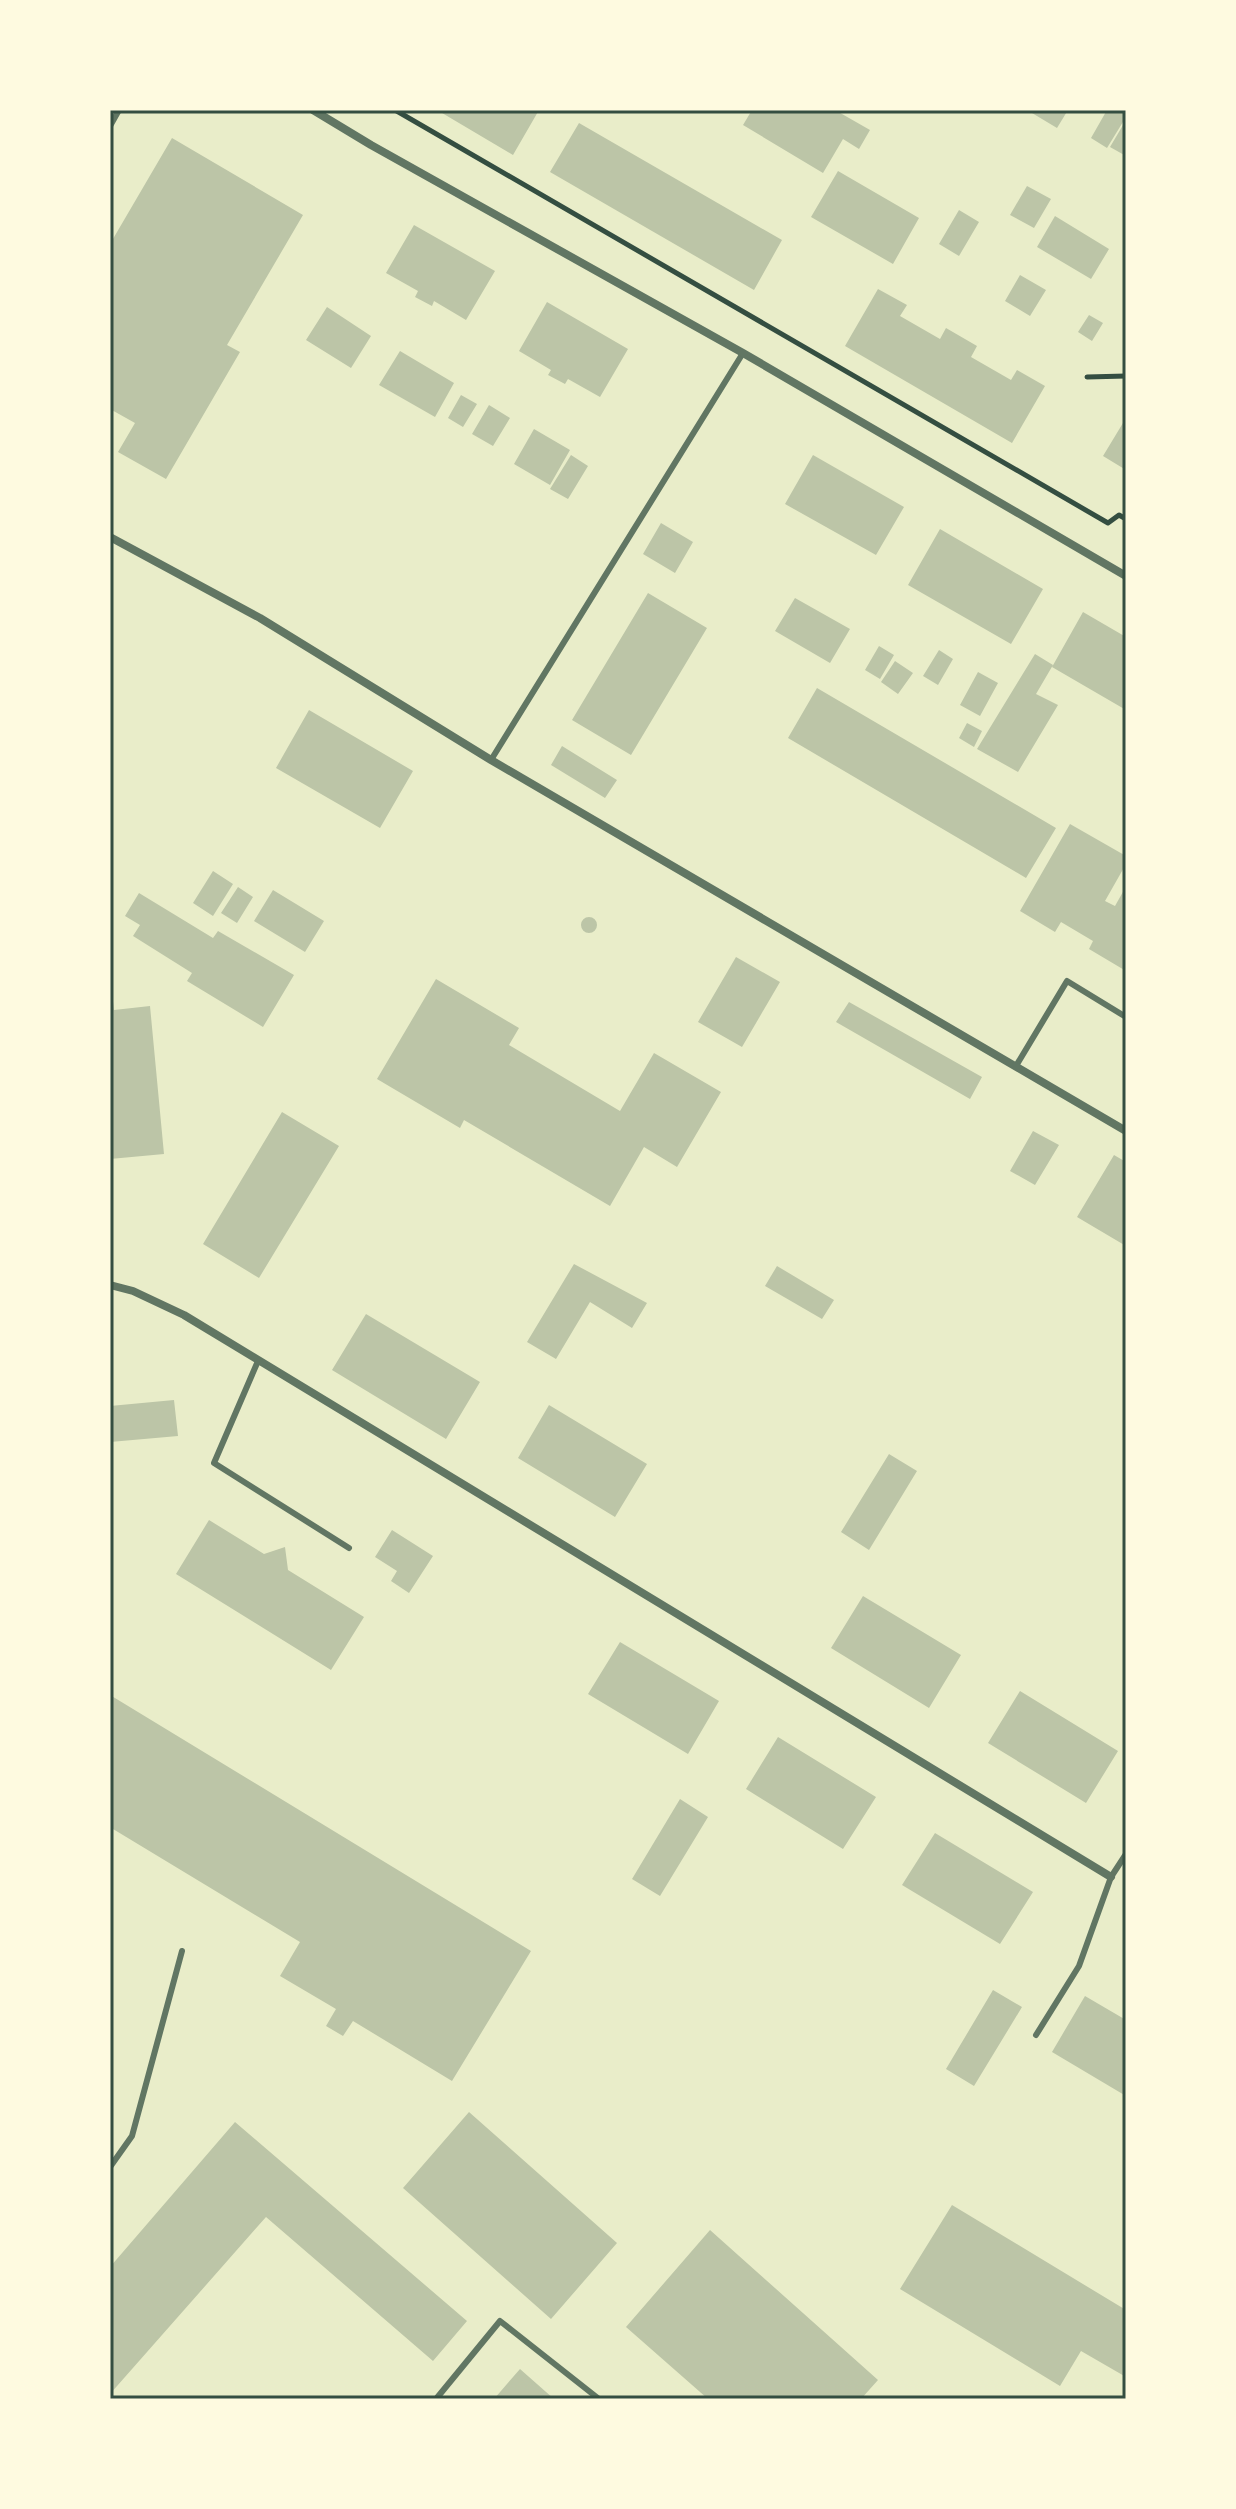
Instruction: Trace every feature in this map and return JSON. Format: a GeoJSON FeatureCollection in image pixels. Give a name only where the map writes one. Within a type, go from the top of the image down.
{"type":"FeatureCollection","features":[{"type":"Feature","properties":{"kind":"street"},"geometry":{"type":"LineString","coordinates":[[313,110],[743,353],[1126,576]]}},
{"type":"Feature","properties":{"kind":"street"},"geometry":{"type":"LineString","coordinates":[[110,537],[260,618],[491,760],[1126,1131]]}},
{"type":"Feature","properties":{"kind":"street"},"geometry":{"type":"LineString","coordinates":[[110,1285],[158,1302],[258,1361],[1111,1877]]}},
{"type":"Feature","properties":{"kind":"lane"},"geometry":{"type":"LineString","coordinates":[[110,126],[119,110]]}},
{"type":"Feature","properties":{"kind":"lane"},"geometry":{"type":"LineString","coordinates":[[491,760],[743,353]]}},
{"type":"Feature","properties":{"kind":"lane"},"geometry":{"type":"LineString","coordinates":[[1016,1066],[1067,981],[1126,1017]]}},
{"type":"Feature","properties":{"kind":"lane"},"geometry":{"type":"LineString","coordinates":[[258,1361],[214,1463],[349,1548]]}},
{"type":"Feature","properties":{"kind":"lane"},"geometry":{"type":"LineString","coordinates":[[1036,2035],[1079,1966],[1111,1877],[1126,1854]]}},
{"type":"Feature","properties":{"kind":"lane"},"geometry":{"type":"LineString","coordinates":[[110,2167],[132,2136],[182,1951]]}},
{"type":"Feature","properties":{"kind":"lane"},"geometry":{"type":"LineString","coordinates":[[436,2399],[500,2321],[599,2399]]}},
{"type":"Feature","properties":{"kind":"path"},"geometry":{"type":"LineString","coordinates":[[395,110],[1108,523],[1119,515],[1126,519]]}},
{"type":"Feature","properties":{"kind":"path"},"geometry":{"type":"LineString","coordinates":[[1087,377],[1126,376]]}},
{"type":"Feature","properties":{"kind":"building"},"geometry":{"type":"Polygon","coordinates":[[[437,110],[539,110],[513,155],[437,110]]]}},
{"type":"Feature","properties":{"kind":"building"},"geometry":{"type":"Polygon","coordinates":[[[752,110],[835,110],[870,130],[859,149],[843,139],[823,173],[743,125],[752,110]]]}},
{"type":"Feature","properties":{"kind":"building"},"geometry":{"type":"Polygon","coordinates":[[[1027,110],[1068,110],[1057,128],[1027,110]]]}},
{"type":"Feature","properties":{"kind":"building"},"geometry":{"type":"Polygon","coordinates":[[[1107,110],[1126,110],[1126,117],[1107,148],[1091,138],[1107,110]]]}},
{"type":"Feature","properties":{"kind":"building"},"geometry":{"type":"Polygon","coordinates":[[[1126,120],[1126,156],[1110,147],[1126,120]]]}},
{"type":"Feature","properties":{"kind":"building"},"geometry":{"type":"Polygon","coordinates":[[[579,123],[782,240],[754,290],[550,172],[579,123]]]}},
{"type":"Feature","properties":{"kind":"building"},"geometry":{"type":"Polygon","coordinates":[[[172,138],[303,215],[227,345],[240,352],[166,479],[118,452],[135,423],[110,409],[110,244],[172,138]]]}},
{"type":"Feature","properties":{"kind":"building"},"geometry":{"type":"Polygon","coordinates":[[[838,171],[919,218],[893,264],[811,217],[838,171]]]}},
{"type":"Feature","properties":{"kind":"building"},"geometry":{"type":"Polygon","coordinates":[[[1027,186],[1051,199],[1034,228],[1010,215],[1027,186]]]}},
{"type":"Feature","properties":{"kind":"building"},"geometry":{"type":"Polygon","coordinates":[[[959,210],[979,222],[959,256],[939,244],[959,210]]]}},
{"type":"Feature","properties":{"kind":"building"},"geometry":{"type":"Polygon","coordinates":[[[1055,216],[1109,249],[1091,279],[1037,247],[1055,216]]]}},
{"type":"Feature","properties":{"kind":"building"},"geometry":{"type":"Polygon","coordinates":[[[414,225],[495,271],[466,320],[434,301],[432,306],[415,297],[418,291],[386,273],[414,225]]]}},
{"type":"Feature","properties":{"kind":"building"},"geometry":{"type":"Polygon","coordinates":[[[1020,275],[1046,290],[1030,316],[1005,301],[1020,275]]]}},
{"type":"Feature","properties":{"kind":"building"},"geometry":{"type":"Polygon","coordinates":[[[878,289],[907,305],[900,316],[940,339],[946,328],[977,346],[971,357],[1011,380],[1017,370],[1045,386],[1012,443],[845,346],[878,289]]]}},
{"type":"Feature","properties":{"kind":"building"},"geometry":{"type":"Polygon","coordinates":[[[547,302],[628,349],[600,397],[568,379],[565,384],[548,375],[551,370],[519,351],[547,302]]]}},
{"type":"Feature","properties":{"kind":"building"},"geometry":{"type":"Polygon","coordinates":[[[327,307],[371,336],[351,368],[306,340],[327,307]]]}},
{"type":"Feature","properties":{"kind":"building"},"geometry":{"type":"Polygon","coordinates":[[[1089,315],[1103,323],[1092,341],[1078,332],[1089,315]]]}},
{"type":"Feature","properties":{"kind":"building"},"geometry":{"type":"Polygon","coordinates":[[[400,351],[454,383],[435,417],[379,385],[400,351]]]}},
{"type":"Feature","properties":{"kind":"building"},"geometry":{"type":"Polygon","coordinates":[[[461,395],[477,404],[463,427],[448,418],[461,395]]]}},
{"type":"Feature","properties":{"kind":"building"},"geometry":{"type":"Polygon","coordinates":[[[489,405],[510,418],[493,446],[472,434],[489,405]]]}},
{"type":"Feature","properties":{"kind":"building"},"geometry":{"type":"Polygon","coordinates":[[[1126,418],[1126,470],[1103,456],[1126,418]]]}},
{"type":"Feature","properties":{"kind":"building"},"geometry":{"type":"Polygon","coordinates":[[[534,429],[570,450],[550,485],[514,464],[534,429]]]}},
{"type":"Feature","properties":{"kind":"building"},"geometry":{"type":"Polygon","coordinates":[[[571,455],[588,466],[568,499],[550,489],[571,455]]]}},
{"type":"Feature","properties":{"kind":"building"},"geometry":{"type":"Polygon","coordinates":[[[813,455],[904,507],[876,555],[785,504],[813,455]]]}},
{"type":"Feature","properties":{"kind":"building"},"geometry":{"type":"Polygon","coordinates":[[[661,523],[693,542],[675,573],[643,554],[661,523]]]}},
{"type":"Feature","properties":{"kind":"building"},"geometry":{"type":"Polygon","coordinates":[[[940,529],[1043,589],[1011,644],[908,585],[940,529]]]}},
{"type":"Feature","properties":{"kind":"building"},"geometry":{"type":"Polygon","coordinates":[[[648,593],[707,628],[631,755],[572,720],[648,593]]]}},
{"type":"Feature","properties":{"kind":"building"},"geometry":{"type":"Polygon","coordinates":[[[795,598],[850,629],[830,663],[775,631],[795,598]]]}},
{"type":"Feature","properties":{"kind":"building"},"geometry":{"type":"Polygon","coordinates":[[[1083,612],[1126,637],[1126,710],[1052,667],[1083,612]]]}},
{"type":"Feature","properties":{"kind":"building"},"geometry":{"type":"Polygon","coordinates":[[[879,646],[894,655],[880,679],[865,670],[879,646]]]}},
{"type":"Feature","properties":{"kind":"building"},"geometry":{"type":"Polygon","coordinates":[[[939,650],[953,659],[938,685],[923,676],[939,650]]]}},
{"type":"Feature","properties":{"kind":"building"},"geometry":{"type":"Polygon","coordinates":[[[1035,654],[1053,665],[1036,694],[1058,705],[1018,772],[977,749],[1035,654]]]}},
{"type":"Feature","properties":{"kind":"building"},"geometry":{"type":"Polygon","coordinates":[[[895,661],[913,673],[898,694],[881,682],[895,661]]]}},
{"type":"Feature","properties":{"kind":"building"},"geometry":{"type":"Polygon","coordinates":[[[978,672],[998,683],[980,716],[960,705],[978,672]]]}},
{"type":"Feature","properties":{"kind":"building"},"geometry":{"type":"Polygon","coordinates":[[[817,688],[1056,828],[1026,878],[788,738],[817,688]]]}},
{"type":"Feature","properties":{"kind":"building"},"geometry":{"type":"Polygon","coordinates":[[[309,710],[413,771],[380,828],[276,768],[309,710]]]}},
{"type":"Feature","properties":{"kind":"building"},"geometry":{"type":"Polygon","coordinates":[[[967,723],[982,731],[974,747],[959,738],[967,723]]]}},
{"type":"Feature","properties":{"kind":"building"},"geometry":{"type":"Polygon","coordinates":[[[562,746],[617,780],[605,798],[551,765],[562,746]]]}},
{"type":"Feature","properties":{"kind":"building"},"geometry":{"type":"Polygon","coordinates":[[[1070,824],[1126,856],[1126,864],[1105,901],[1115,906],[1126,891],[1126,971],[1089,949],[1093,941],[1061,922],[1055,932],[1020,911],[1070,824]]]}},
{"type":"Feature","properties":{"kind":"building"},"geometry":{"type":"Polygon","coordinates":[[[213,871],[233,884],[213,916],[193,903],[213,871]]]}},
{"type":"Feature","properties":{"kind":"building"},"geometry":{"type":"Polygon","coordinates":[[[238,887],[253,897],[237,923],[221,913],[238,887]]]}},
{"type":"Feature","properties":{"kind":"building"},"geometry":{"type":"Polygon","coordinates":[[[273,890],[324,921],[305,952],[254,921],[273,890]]]}},
{"type":"Feature","properties":{"kind":"building"},"geometry":{"type":"Polygon","coordinates":[[[139,893],[213,938],[218,931],[294,975],[263,1027],[187,981],[192,973],[133,936],[140,925],[125,916],[139,893]]]}},
{"type":"Feature","properties":{"kind":"building"},"geometry":{"type":"Polygon","coordinates":[[[589,917],[595,919],[595,931],[589,933],[583,931],[581,925],[583,919],[589,917]]]}},
{"type":"Feature","properties":{"kind":"building"},"geometry":{"type":"Polygon","coordinates":[[[736,957],[780,982],[742,1047],[698,1022],[736,957]]]}},
{"type":"Feature","properties":{"kind":"building"},"geometry":{"type":"Polygon","coordinates":[[[436,979],[519,1028],[509,1045],[620,1111],[654,1053],[721,1092],[677,1167],[644,1147],[610,1206],[464,1120],[460,1128],[377,1079],[436,979]]]}},
{"type":"Feature","properties":{"kind":"building"},"geometry":{"type":"Polygon","coordinates":[[[110,993],[114,1010],[150,1006],[164,1154],[110,1159],[110,993]]]}},
{"type":"Feature","properties":{"kind":"building"},"geometry":{"type":"Polygon","coordinates":[[[849,1002],[982,1077],[970,1099],[836,1022],[849,1002]]]}},
{"type":"Feature","properties":{"kind":"building"},"geometry":{"type":"Polygon","coordinates":[[[282,1112],[339,1146],[259,1278],[203,1244],[282,1112]]]}},
{"type":"Feature","properties":{"kind":"building"},"geometry":{"type":"Polygon","coordinates":[[[1033,1131],[1059,1145],[1035,1185],[1010,1171],[1033,1131]]]}},
{"type":"Feature","properties":{"kind":"building"},"geometry":{"type":"Polygon","coordinates":[[[1114,1155],[1126,1162],[1126,1246],[1077,1217],[1114,1155]]]}},
{"type":"Feature","properties":{"kind":"building"},"geometry":{"type":"Polygon","coordinates":[[[574,1264],[647,1303],[632,1328],[590,1302],[556,1359],[527,1342],[574,1264]]]}},
{"type":"Feature","properties":{"kind":"building"},"geometry":{"type":"Polygon","coordinates":[[[777,1266],[834,1300],[822,1319],[765,1286],[777,1266]]]}},
{"type":"Feature","properties":{"kind":"building"},"geometry":{"type":"Polygon","coordinates":[[[366,1314],[480,1382],[446,1439],[332,1370],[366,1314]]]}},
{"type":"Feature","properties":{"kind":"building"},"geometry":{"type":"Polygon","coordinates":[[[174,1400],[178,1436],[110,1442],[110,1406],[174,1400]]]}},
{"type":"Feature","properties":{"kind":"building"},"geometry":{"type":"Polygon","coordinates":[[[549,1405],[647,1464],[615,1517],[518,1458],[549,1405]]]}},
{"type":"Feature","properties":{"kind":"building"},"geometry":{"type":"Polygon","coordinates":[[[889,1454],[917,1471],[869,1550],[841,1532],[889,1454]]]}},
{"type":"Feature","properties":{"kind":"building"},"geometry":{"type":"Polygon","coordinates":[[[209,1520],[264,1554],[285,1547],[288,1570],[364,1617],[331,1670],[176,1574],[209,1520]]]}},
{"type":"Feature","properties":{"kind":"building"},"geometry":{"type":"Polygon","coordinates":[[[392,1530],[433,1556],[409,1593],[391,1581],[397,1571],[375,1557],[392,1530]]]}},
{"type":"Feature","properties":{"kind":"building"},"geometry":{"type":"Polygon","coordinates":[[[863,1596],[961,1655],[929,1708],[831,1648],[863,1596]]]}},
{"type":"Feature","properties":{"kind":"building"},"geometry":{"type":"Polygon","coordinates":[[[620,1642],[719,1701],[688,1754],[588,1694],[620,1642]]]}},
{"type":"Feature","properties":{"kind":"building"},"geometry":{"type":"Polygon","coordinates":[[[1020,1691],[1118,1751],[1086,1803],[988,1743],[1020,1691]]]}},
{"type":"Feature","properties":{"kind":"building"},"geometry":{"type":"Polygon","coordinates":[[[110,1695],[531,1951],[452,2081],[353,2021],[343,2036],[326,2026],[336,2009],[280,1976],[300,1942],[113,1829],[110,1839],[110,1695]]]}},
{"type":"Feature","properties":{"kind":"building"},"geometry":{"type":"Polygon","coordinates":[[[778,1737],[876,1797],[843,1849],[746,1789],[778,1737]]]}},
{"type":"Feature","properties":{"kind":"building"},"geometry":{"type":"Polygon","coordinates":[[[680,1799],[708,1817],[660,1896],[632,1879],[680,1799]]]}},
{"type":"Feature","properties":{"kind":"building"},"geometry":{"type":"Polygon","coordinates":[[[935,1833],[1033,1892],[1000,1944],[902,1885],[935,1833]]]}},
{"type":"Feature","properties":{"kind":"building"},"geometry":{"type":"Polygon","coordinates":[[[993,1990],[1022,2007],[974,2086],[946,2069],[993,1990]]]}},
{"type":"Feature","properties":{"kind":"building"},"geometry":{"type":"Polygon","coordinates":[[[1085,1996],[1126,2020],[1126,2096],[1052,2052],[1085,1996]]]}},
{"type":"Feature","properties":{"kind":"building"},"geometry":{"type":"Polygon","coordinates":[[[469,2112],[617,2243],[551,2319],[403,2188],[469,2112]]]}},
{"type":"Feature","properties":{"kind":"building"},"geometry":{"type":"Polygon","coordinates":[[[235,2122],[467,2321],[433,2361],[266,2217],[110,2394],[110,2267],[235,2122]]]}},
{"type":"Feature","properties":{"kind":"building"},"geometry":{"type":"Polygon","coordinates":[[[952,2205],[1126,2310],[1126,2377],[1081,2351],[1060,2386],[900,2289],[952,2205]]]}},
{"type":"Feature","properties":{"kind":"building"},"geometry":{"type":"Polygon","coordinates":[[[710,2230],[878,2380],[861,2399],[708,2399],[626,2327],[710,2230]]]}},
{"type":"Feature","properties":{"kind":"building"},"geometry":{"type":"Polygon","coordinates":[[[520,2369],[554,2399],[494,2399],[520,2369]]]}}]}
